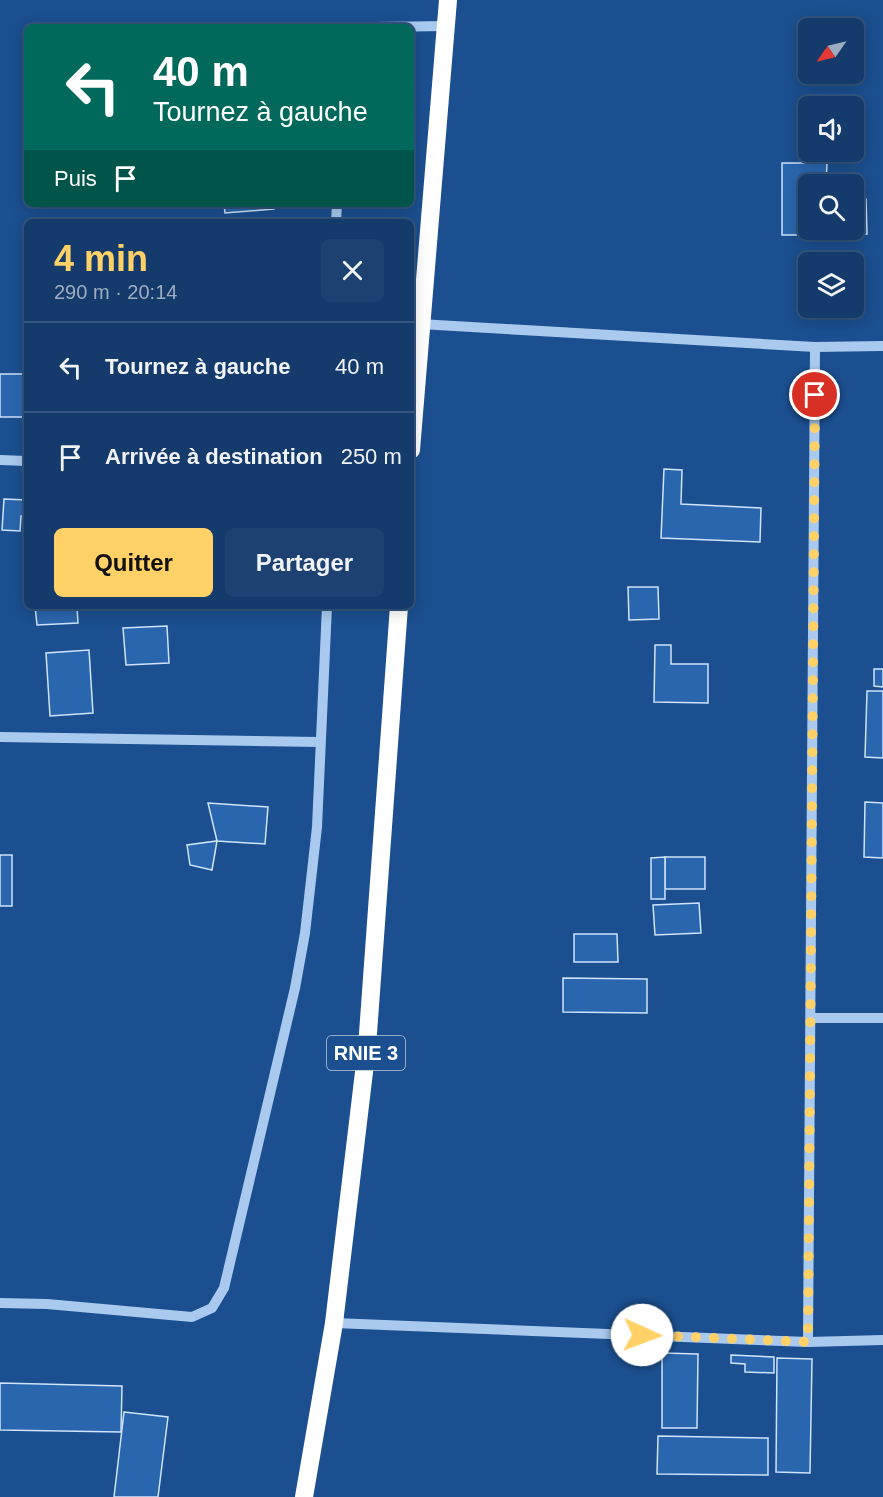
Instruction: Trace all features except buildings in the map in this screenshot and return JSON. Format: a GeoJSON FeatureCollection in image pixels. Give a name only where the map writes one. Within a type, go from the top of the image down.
{"type":"FeatureCollection","features":[{"type":"Feature","properties":{"kind":"highway"},"geometry":{"type":"LineString","coordinates":[[414,408],[448,0]]}},
{"type":"Feature","properties":{"kind":"highway","name":"RNIE 3"},"geometry":{"type":"LineString","coordinates":[[304,1497],[334,1323],[367,1047],[399,609]]}},
{"type":"Feature","properties":{"kind":"street"},"geometry":{"type":"LineString","coordinates":[[414,26],[447,26]]}},
{"type":"Feature","properties":{"kind":"street"},"geometry":{"type":"LineString","coordinates":[[420,324],[815,347],[883,346]]}},
{"type":"Feature","properties":{"kind":"street"},"geometry":{"type":"LineString","coordinates":[[808,1342],[815,347]]}},
{"type":"Feature","properties":{"kind":"street"},"geometry":{"type":"LineString","coordinates":[[0,460],[24,461]]}},
{"type":"Feature","properties":{"kind":"street"},"geometry":{"type":"LineString","coordinates":[[0,1303],[47,1304],[192,1317],[212,1308],[224,1288],[295,988],[305,933],[317,827],[327,609]]}},
{"type":"Feature","properties":{"kind":"street"},"geometry":{"type":"LineString","coordinates":[[0,737],[320,742]]}},
{"type":"Feature","properties":{"kind":"street"},"geometry":{"type":"LineString","coordinates":[[811,1018],[883,1018]]}},
{"type":"Feature","properties":{"kind":"street"},"geometry":{"type":"LineString","coordinates":[[334,1323],[808,1342],[883,1340]]}},
{"type":"Feature","properties":{"kind":"route"},"geometry":{"type":"LineString","coordinates":[[642,1335],[808,1342],[815,395]]}}]}
